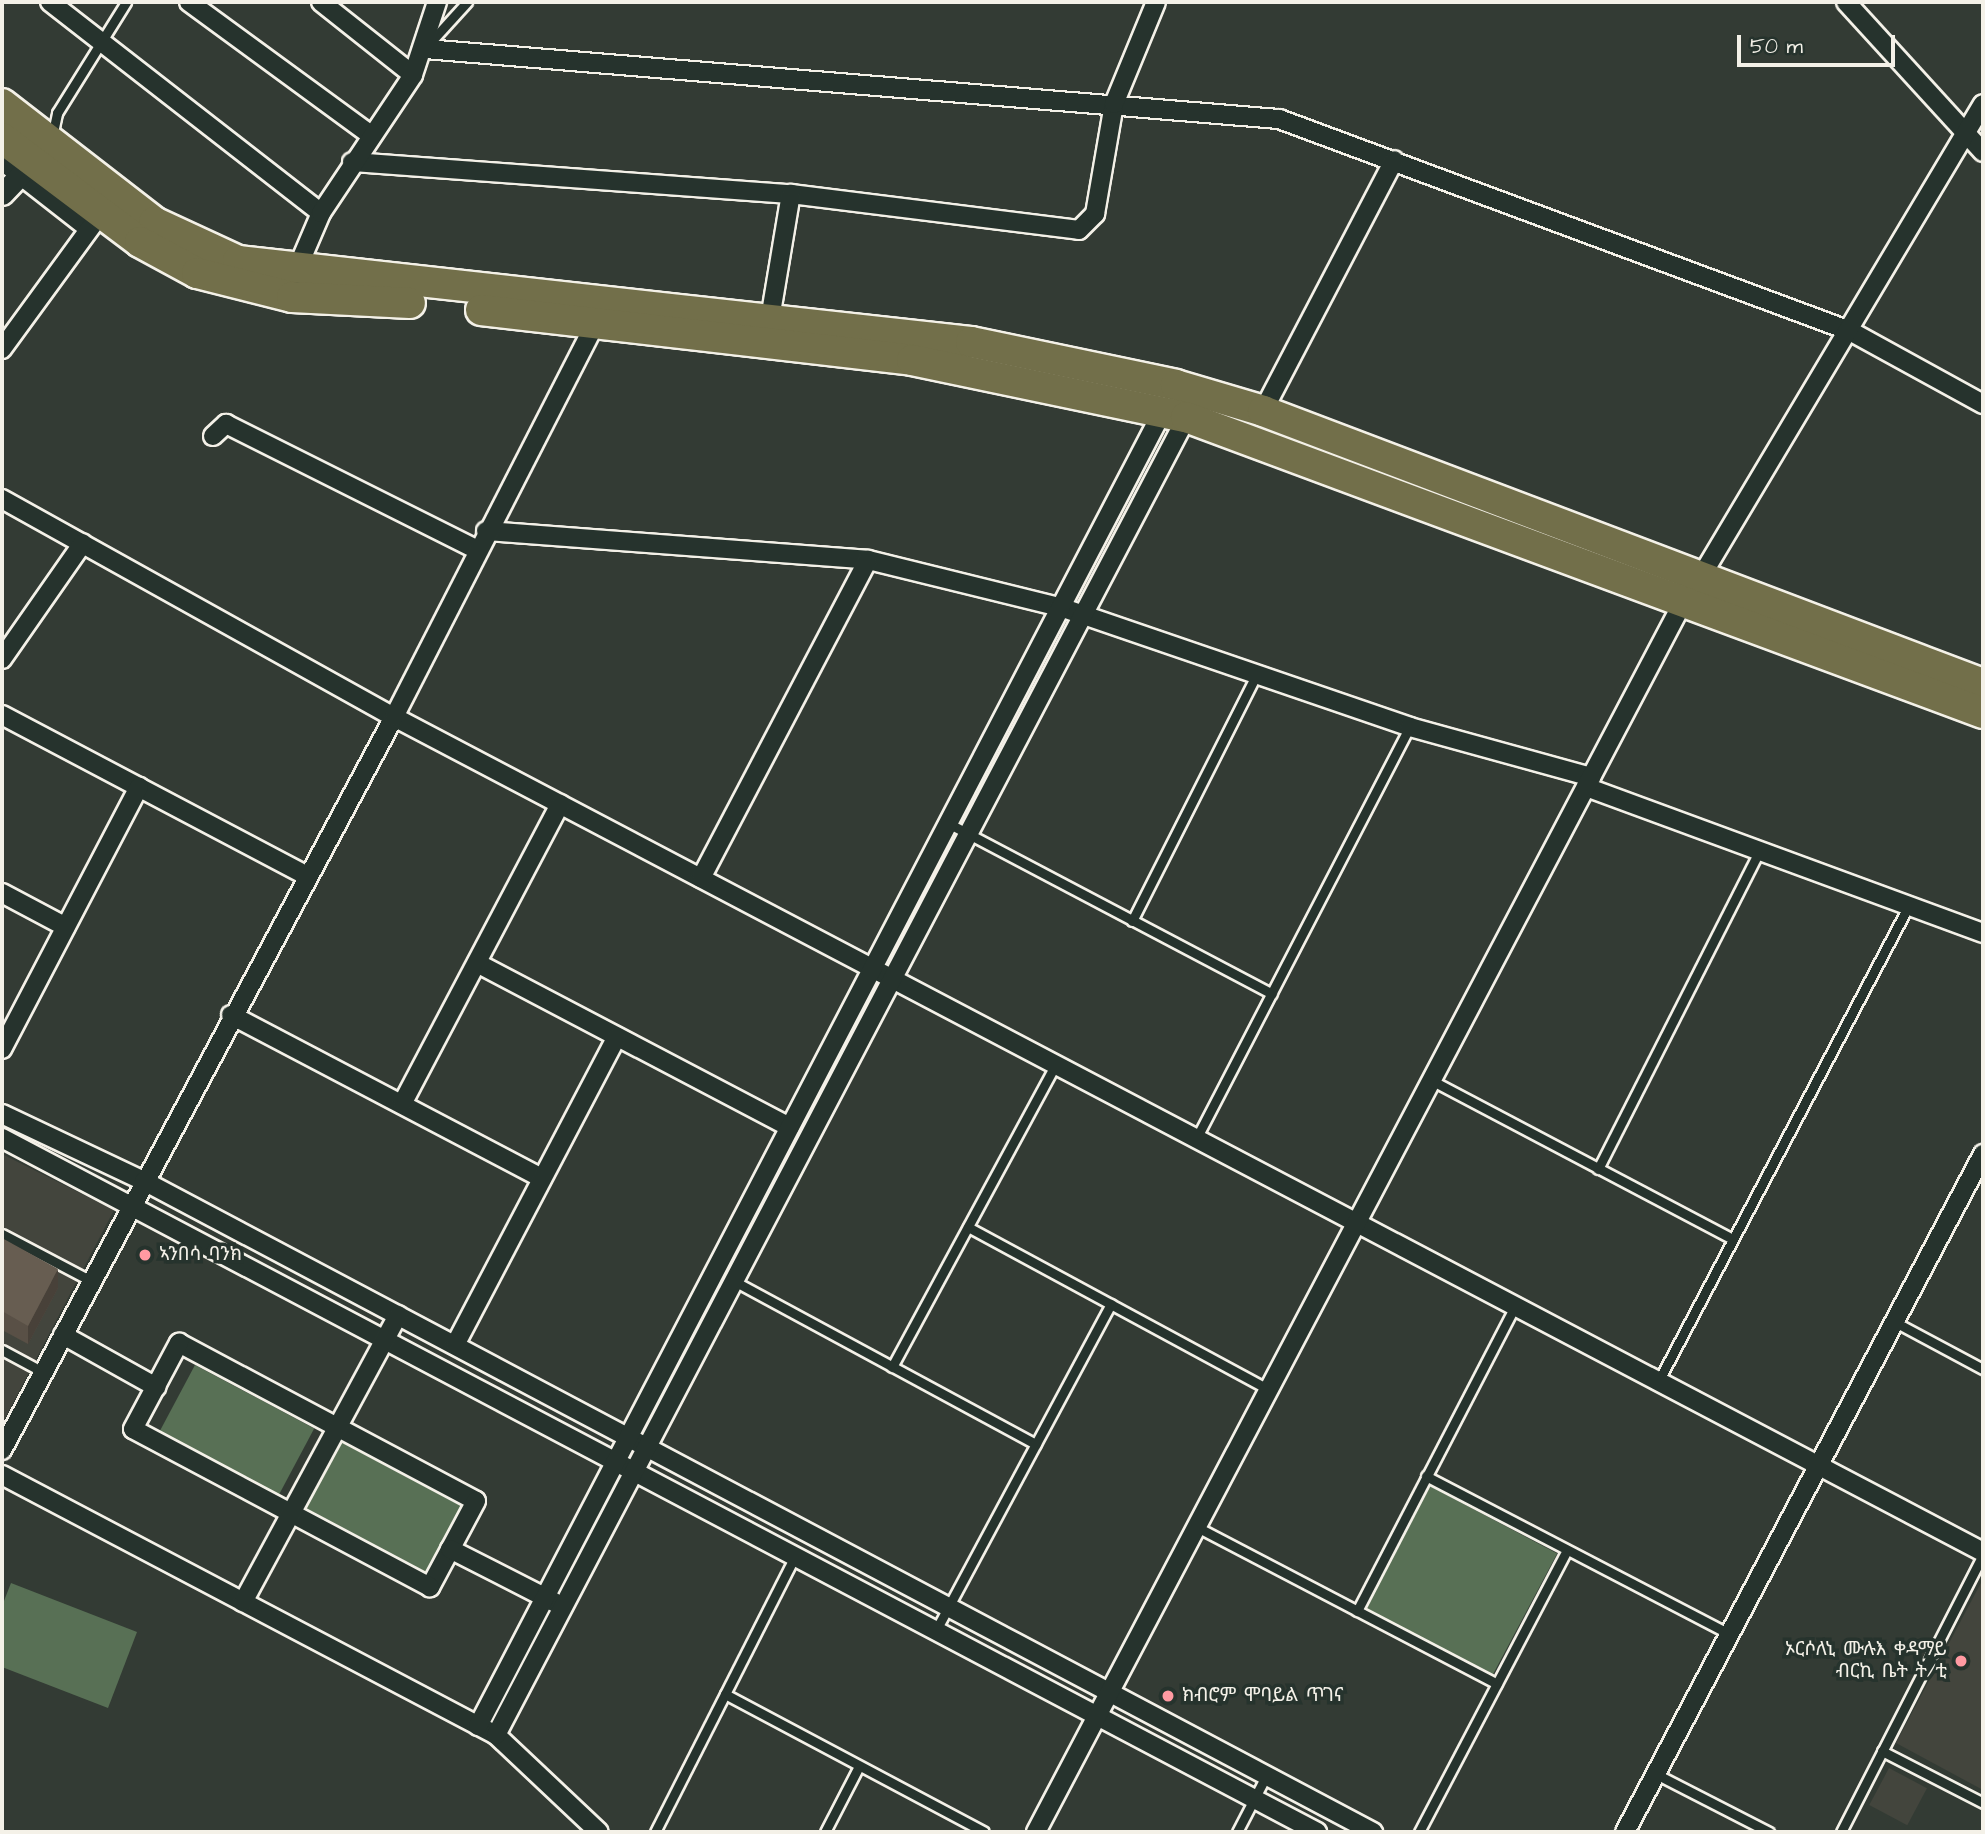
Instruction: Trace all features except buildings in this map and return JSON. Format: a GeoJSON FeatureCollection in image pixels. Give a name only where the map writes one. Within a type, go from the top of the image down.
{"type":"FeatureCollection","features":[{"type":"Feature","properties":{"kind":"highway"},"geometry":{"type":"LineString","coordinates":[[2,104],[17,153],[102,212],[293,285],[602,311],[770,318],[971,342],[1181,401],[1690,592],[1978,696]]}},
{"type":"Feature","properties":{"kind":"highway"},"geometry":{"type":"LineString","coordinates":[[602,311],[1181,401],[1263,411],[1690,592]]}},
{"type":"Feature","properties":{"kind":"street"},"geometry":{"type":"LineString","coordinates":[[50,2],[321,213]]}},
{"type":"Feature","properties":{"kind":"street"},"geometry":{"type":"LineString","coordinates":[[189,2],[371,135]]}},
{"type":"Feature","properties":{"kind":"street"},"geometry":{"type":"LineString","coordinates":[[321,2],[412,75]]}},
{"type":"Feature","properties":{"kind":"street"},"geometry":{"type":"LineString","coordinates":[[293,285],[321,213],[352,162],[412,75],[425,49],[437,2]]}},
{"type":"Feature","properties":{"kind":"street"},"geometry":{"type":"LineString","coordinates":[[352,162],[791,194],[1079,230],[1095,214],[1114,104],[1156,2]]}},
{"type":"Feature","properties":{"kind":"street"},"geometry":{"type":"LineString","coordinates":[[1846,2],[1983,152]]}},
{"type":"Feature","properties":{"kind":"street"},"geometry":{"type":"LineString","coordinates":[[425,49],[1279,119],[1850,331],[1983,404]]}},
{"type":"Feature","properties":{"kind":"street"},"geometry":{"type":"LineString","coordinates":[[1036,1832],[1100,1718],[1690,592],[1968,135],[1983,104]]}},
{"type":"Feature","properties":{"kind":"street"},"geometry":{"type":"LineString","coordinates":[[2,194],[17,153],[102,212],[2,349]]}},
{"type":"Feature","properties":{"kind":"street"},"geometry":{"type":"LineString","coordinates":[[1263,411],[1394,160]]}},
{"type":"Feature","properties":{"kind":"street"},"geometry":{"type":"LineString","coordinates":[[770,318],[791,194]]}},
{"type":"Feature","properties":{"kind":"street"},"geometry":{"type":"LineString","coordinates":[[2,1450],[305,875],[394,717],[476,550],[602,311]]}},
{"type":"Feature","properties":{"kind":"street"},"geometry":{"type":"LineString","coordinates":[[478,1726],[1060,607],[1181,401]]}},
{"type":"Feature","properties":{"kind":"street"},"geometry":{"type":"LineString","coordinates":[[496,1735],[1081,618],[1181,401]]}},
{"type":"Feature","properties":{"kind":"street"},"geometry":{"type":"LineString","coordinates":[[214,436],[226,424],[476,550]]}},
{"type":"Feature","properties":{"kind":"street"},"geometry":{"type":"LineString","coordinates":[[2,499],[394,717],[1659,1380],[1983,1553]]}},
{"type":"Feature","properties":{"kind":"street"},"geometry":{"type":"LineString","coordinates":[[486,531],[868,560],[1060,607],[1081,618],[1410,727],[1589,782],[1760,850],[1983,933]]}},
{"type":"Feature","properties":{"kind":"street"},"geometry":{"type":"LineString","coordinates":[[2,659],[83,543]]}},
{"type":"Feature","properties":{"kind":"street"},"geometry":{"type":"LineString","coordinates":[[701,878],[868,560]]}},
{"type":"Feature","properties":{"kind":"street"},"geometry":{"type":"LineString","coordinates":[[2,715],[305,875]]}},
{"type":"Feature","properties":{"kind":"street"},"geometry":{"type":"LineString","coordinates":[[2,1049],[139,788]]}},
{"type":"Feature","properties":{"kind":"street"},"geometry":{"type":"LineString","coordinates":[[402,1104],[560,804]]}},
{"type":"Feature","properties":{"kind":"street"},"geometry":{"type":"LineString","coordinates":[[2,893],[66,927]]}},
{"type":"Feature","properties":{"kind":"street"},"geometry":{"type":"LineString","coordinates":[[477,963],[790,1127]]}},
{"type":"Feature","properties":{"kind":"street"},"geometry":{"type":"LineString","coordinates":[[231,1015],[542,1178]]}},
{"type":"Feature","properties":{"kind":"street"},"geometry":{"type":"LineString","coordinates":[[455,1345],[617,1037]]}},
{"type":"Feature","properties":{"kind":"street"},"geometry":{"type":"LineString","coordinates":[[2,1114],[144,1181],[1373,1832]]}},
{"type":"Feature","properties":{"kind":"street"},"geometry":{"type":"LineString","coordinates":[[2,1138],[1317,1832]]}},
{"type":"Feature","properties":{"kind":"street"},"geometry":{"type":"LineString","coordinates":[[1625,1832],[1983,1154]]}},
{"type":"Feature","properties":{"kind":"street"},"geometry":{"type":"LineString","coordinates":[[243,1602],[398,1315]]}},
{"type":"Feature","properties":{"kind":"street"},"geometry":{"type":"LineString","coordinates":[[62,1335],[156,1387]]}},
{"type":"Feature","properties":{"kind":"street"},"geometry":{"type":"LineString","coordinates":[[180,1343],[476,1501],[430,1587],[133,1429],[156,1387],[180,1343]]}},
{"type":"Feature","properties":{"kind":"street"},"geometry":{"type":"LineString","coordinates":[[2,1475],[496,1735],[600,1832]]}},
{"type":"Feature","properties":{"kind":"street"},"geometry":{"type":"LineString","coordinates":[[450,1549],[564,1606]]}},
{"type":"Feature","properties":{"kind":"lane"},"geometry":{"type":"LineString","coordinates":[[17,153],[57,113],[99,38],[126,2]]}},
{"type":"Feature","properties":{"kind":"lane"},"geometry":{"type":"LineString","coordinates":[[425,49],[467,2]]}},
{"type":"Feature","properties":{"kind":"lane"},"geometry":{"type":"LineString","coordinates":[[17,153],[57,113]]}},
{"type":"Feature","properties":{"kind":"lane"},"geometry":{"type":"LineString","coordinates":[[1132,920],[1256,675]]}},
{"type":"Feature","properties":{"kind":"lane"},"geometry":{"type":"LineString","coordinates":[[1196,1139],[1410,727]]}},
{"type":"Feature","properties":{"kind":"lane"},"geometry":{"type":"LineString","coordinates":[[948,823],[1272,994]]}},
{"type":"Feature","properties":{"kind":"lane"},"geometry":{"type":"LineString","coordinates":[[1598,1169],[1760,850]]}},
{"type":"Feature","properties":{"kind":"lane"},"geometry":{"type":"LineString","coordinates":[[1659,1380],[1909,904]]}},
{"type":"Feature","properties":{"kind":"lane"},"geometry":{"type":"LineString","coordinates":[[892,1367],[1055,1064]]}},
{"type":"Feature","properties":{"kind":"lane"},"geometry":{"type":"LineString","coordinates":[[1433,1081],[1733,1239]]}},
{"type":"Feature","properties":{"kind":"lane"},"geometry":{"type":"LineString","coordinates":[[968,1227],[1272,1391]]}},
{"type":"Feature","properties":{"kind":"lane"},"geometry":{"type":"LineString","coordinates":[[2,1234],[91,1281]]}},
{"type":"Feature","properties":{"kind":"lane"},"geometry":{"type":"LineString","coordinates":[[734,1281],[1036,1444]]}},
{"type":"Feature","properties":{"kind":"lane"},"geometry":{"type":"LineString","coordinates":[[935,1632],[1111,1304]]}},
{"type":"Feature","properties":{"kind":"lane"},"geometry":{"type":"LineString","coordinates":[[1357,1611],[1515,1306]]}},
{"type":"Feature","properties":{"kind":"lane"},"geometry":{"type":"LineString","coordinates":[[1894,1321],[1983,1368]]}},
{"type":"Feature","properties":{"kind":"lane"},"geometry":{"type":"LineString","coordinates":[[2,1350],[43,1372]]}},
{"type":"Feature","properties":{"kind":"lane"},"geometry":{"type":"LineString","coordinates":[[1426,1476],[1730,1634]]}},
{"type":"Feature","properties":{"kind":"lane"},"geometry":{"type":"LineString","coordinates":[[1199,1528],[1497,1684]]}},
{"type":"Feature","properties":{"kind":"lane"},"geometry":{"type":"LineString","coordinates":[[1419,1832],[1567,1550]]}},
{"type":"Feature","properties":{"kind":"lane"},"geometry":{"type":"LineString","coordinates":[[1841,1832],[1983,1553]]}},
{"type":"Feature","properties":{"kind":"lane"},"geometry":{"type":"LineString","coordinates":[[655,1832],[795,1556]]}},
{"type":"Feature","properties":{"kind":"lane"},"geometry":{"type":"LineString","coordinates":[[725,1694],[984,1832]]}},
{"type":"Feature","properties":{"kind":"lane"},"geometry":{"type":"LineString","coordinates":[[1882,1751],[1983,1803]]}},
{"type":"Feature","properties":{"kind":"lane"},"geometry":{"type":"LineString","coordinates":[[825,1832],[859,1766]]}},
{"type":"Feature","properties":{"kind":"lane"},"geometry":{"type":"LineString","coordinates":[[1656,1774],[1769,1832]]}},
{"type":"Feature","properties":{"kind":"lane"},"geometry":{"type":"LineString","coordinates":[[1237,1832],[1266,1776]]}},
{"type":"Feature","properties":{"kind":"shaded area"},"geometry":{"type":"Polygon","coordinates":[[[2,1154],[114,1210],[2,1424],[2,1154]]]}},
{"type":"Feature","properties":{"kind":"shaded area","name":"ኦርሶለኒ ሙሉእ ቀዳማይ ብርኪ ቤት ት/ቲ"},"geometry":{"type":"Polygon","coordinates":[[[1983,1579],[1983,1790],[1896,1743],[1983,1579]]]}},
{"type":"Feature","properties":{"kind":"shaded area"},"geometry":{"type":"Polygon","coordinates":[[[1889,1768],[1927,1788],[1907,1825],[1869,1805],[1889,1768]]]}},
{"type":"Feature","properties":{"kind":"green space"},"geometry":{"type":"Polygon","coordinates":[[[195,1365],[314,1428],[279,1495],[159,1432],[195,1365]]]}},
{"type":"Feature","properties":{"kind":"green space"},"geometry":{"type":"Polygon","coordinates":[[[341,1442],[461,1506],[426,1572],[306,1508],[341,1442]]]}},
{"type":"Feature","properties":{"kind":"green space"},"geometry":{"type":"Polygon","coordinates":[[[1430,1486],[1557,1554],[1492,1675],[1365,1608],[1430,1486]]]}},
{"type":"Feature","properties":{"kind":"green space"},"geometry":{"type":"Polygon","coordinates":[[[11,1583],[137,1632],[108,1708],[2,1667],[2,1606],[11,1583]]]}},
{"type":"Feature","properties":{"kind":"place","name":"ኣንበሳ ባንክ"},"geometry":{"type":"Point","coordinates":[145,1255]}},
{"type":"Feature","properties":{"kind":"place","name":"ኦርሶለኒ ሙሉእ ቀዳማይ ብርኪ ቤት ት/ቲ"},"geometry":{"type":"Point","coordinates":[1961,1661]}},
{"type":"Feature","properties":{"kind":"place","name":"ክብሮም ሞባይል ጥገና"},"geometry":{"type":"Point","coordinates":[1168,1696]}}]}
